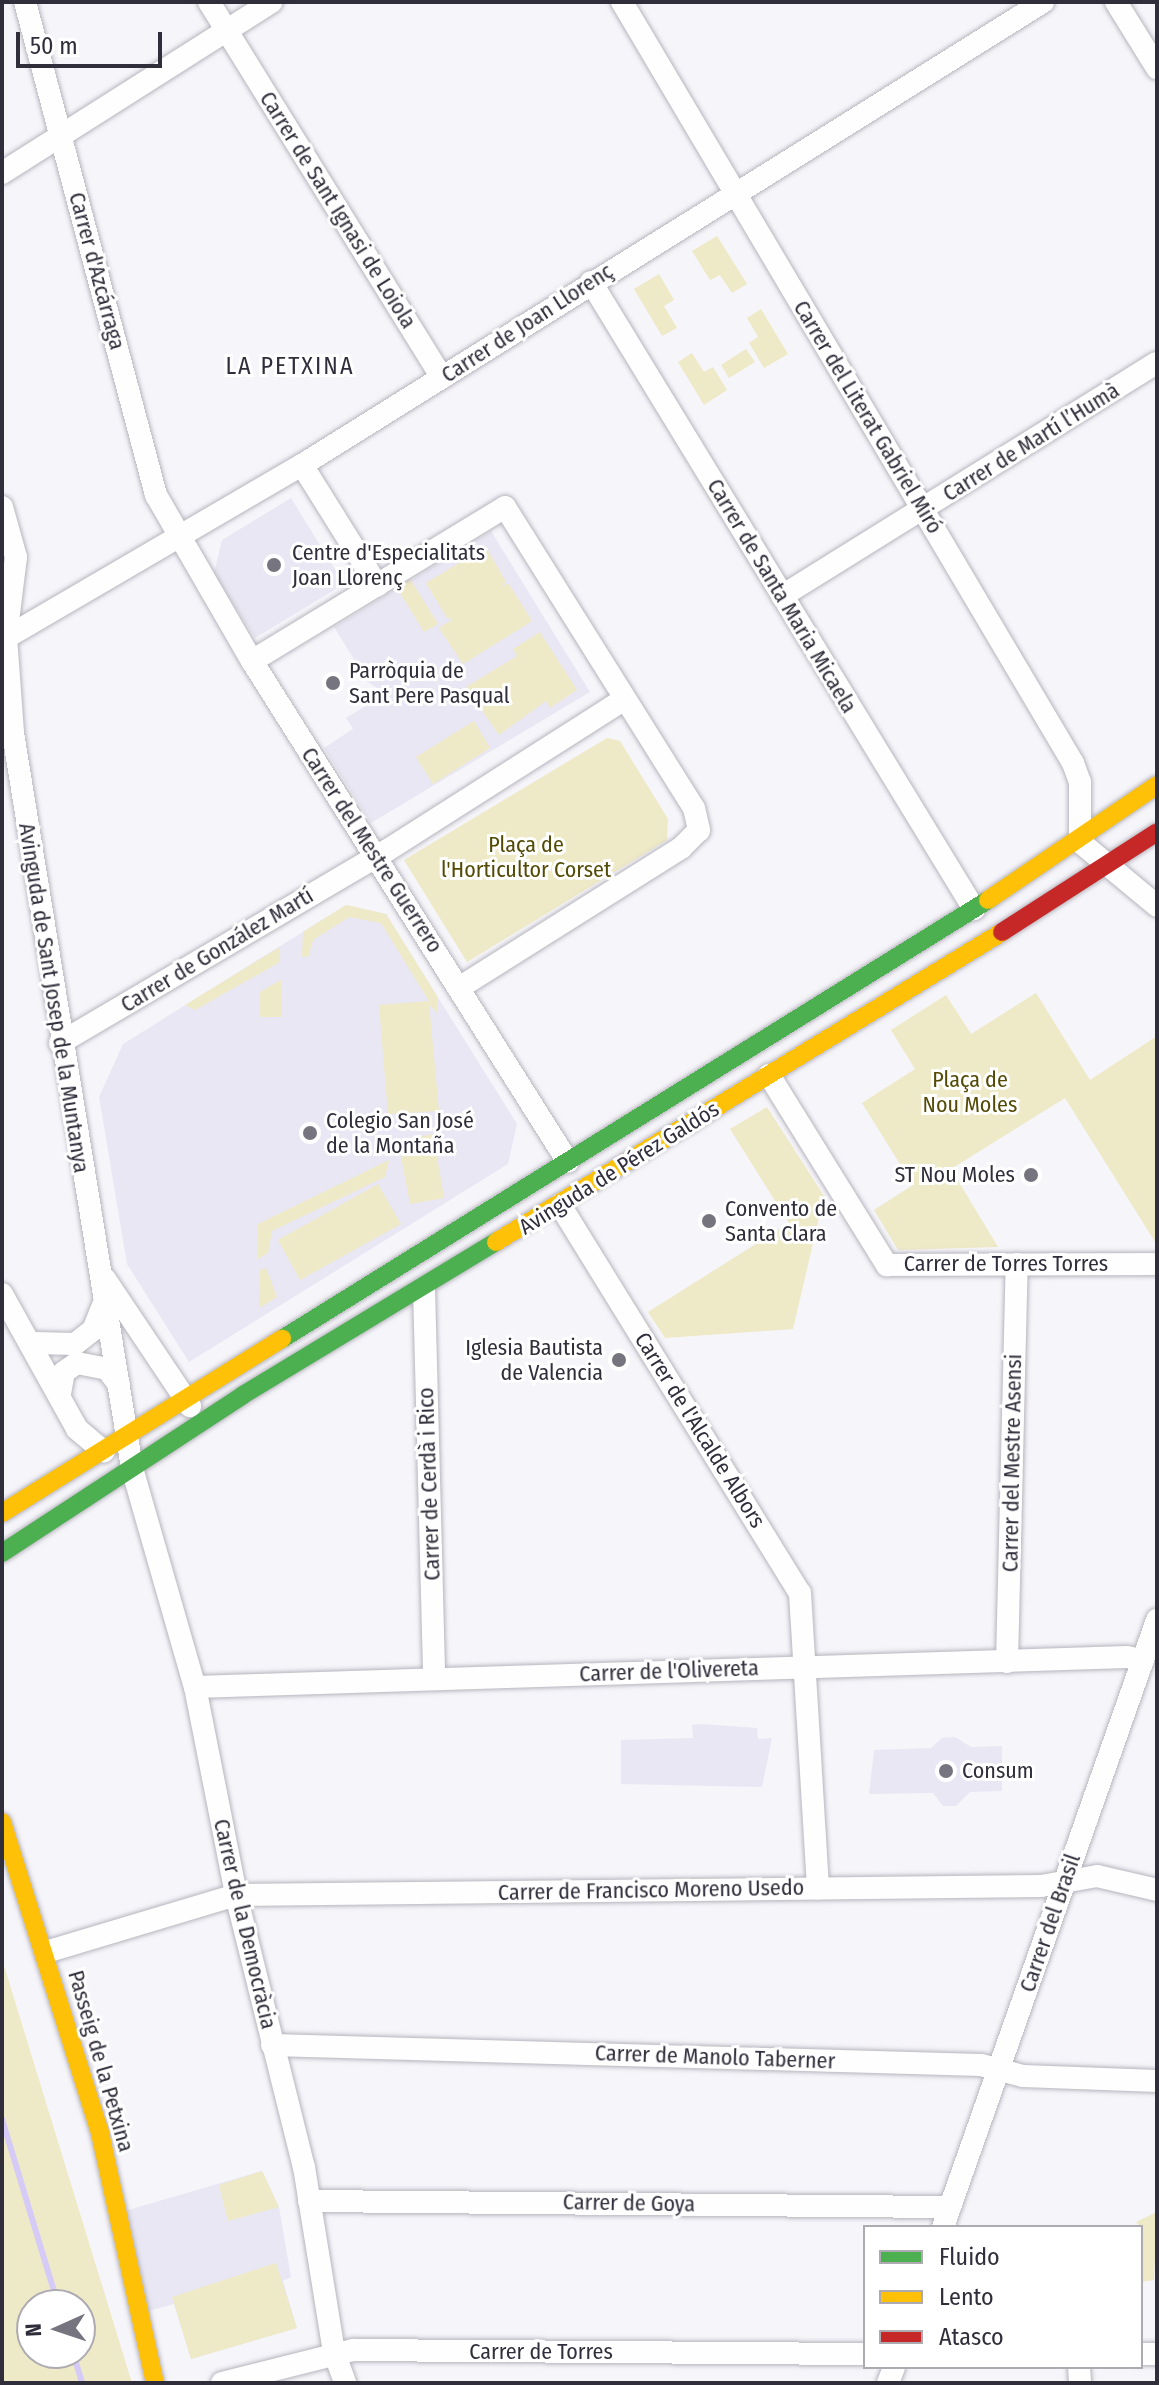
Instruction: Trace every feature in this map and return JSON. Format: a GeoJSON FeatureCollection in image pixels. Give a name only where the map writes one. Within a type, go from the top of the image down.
{"type":"FeatureCollection","features":[{"type":"Feature","properties":{"kind":"main road","name":"Avinguda de Pérez Galdós"},"geometry":{"type":"LineString","coordinates":[[1128,809],[1157,785]]}},
{"type":"Feature","properties":{"kind":"main road","name":"Avinguda de Pérez Galdós"},"geometry":{"type":"LineString","coordinates":[[2,1513],[187,1401],[1157,792]]}},
{"type":"Feature","properties":{"kind":"main road","name":"Avinguda de Pérez Galdós"},"geometry":{"type":"LineString","coordinates":[[2,1553],[201,1422],[908,993],[1157,832]]}},
{"type":"Feature","properties":{"kind":"main road","name":"Passeig de la Petxina"},"geometry":{"type":"LineString","coordinates":[[2,1822],[46,1952],[100,2133],[113,2210],[138,2296],[136,2316]]}},
{"type":"Feature","properties":{"kind":"main road","name":"Passeig de la Petxina"},"geometry":{"type":"LineString","coordinates":[[93,2196],[124,2300],[136,2316],[155,2383]]}},
{"type":"Feature","properties":{"kind":"street","name":"Carrer d'Azcárraga"},"geometry":{"type":"LineString","coordinates":[[25,2],[156,495],[179,537]]}},
{"type":"Feature","properties":{"kind":"street","name":"Carrer de Sant Ignasi de Loiola"},"geometry":{"type":"LineString","coordinates":[[209,2],[442,378]]}},
{"type":"Feature","properties":{"kind":"street"},"geometry":{"type":"LineString","coordinates":[[2,173],[271,2]]}},
{"type":"Feature","properties":{"kind":"street","name":"Carrer del Literat Gabriel Miró"},"geometry":{"type":"LineString","coordinates":[[622,2],[1073,763],[1080,782],[1080,842]]}},
{"type":"Feature","properties":{"kind":"street","name":"Carrer de Joan Llorenç"},"geometry":{"type":"LineString","coordinates":[[4,639],[302,465],[1043,2]]}},
{"type":"Feature","properties":{"kind":"street"},"geometry":{"type":"LineString","coordinates":[[1116,2],[1157,68]]}},
{"type":"Feature","properties":{"kind":"street","name":"Carrer de Santa Maria Micaela"},"geometry":{"type":"LineString","coordinates":[[591,282],[974,909]]}},
{"type":"Feature","properties":{"kind":"street","name":"Carrer de Martí l’Humà"},"geometry":{"type":"LineString","coordinates":[[782,596],[1157,363]]}},
{"type":"Feature","properties":{"kind":"street"},"geometry":{"type":"LineString","coordinates":[[302,465],[377,585]]}},
{"type":"Feature","properties":{"kind":"street","name":"Avinguda de Sant Josep de la Muntanya"},"geometry":{"type":"LineString","coordinates":[[2,507],[16,557],[4,639],[12,724],[60,1043],[128,1436]]}},
{"type":"Feature","properties":{"kind":"street"},"geometry":{"type":"LineString","coordinates":[[252,661],[505,507],[623,700],[694,808],[699,830],[681,848],[460,987]]}},
{"type":"Feature","properties":{"kind":"street","name":"Carrer del Mestre Guerrero"},"geometry":{"type":"LineString","coordinates":[[179,537],[252,661],[568,1162]]}},
{"type":"Feature","properties":{"kind":"street"},"geometry":{"type":"LineString","coordinates":[[375,857],[623,700]]}},
{"type":"Feature","properties":{"kind":"street"},"geometry":{"type":"LineString","coordinates":[[1080,842],[1157,906]]}},
{"type":"Feature","properties":{"kind":"street","name":"Carrer de González Martí"},"geometry":{"type":"LineString","coordinates":[[60,1043],[375,857]]}},
{"type":"Feature","properties":{"kind":"street","name":"Carrer de Torres Torres"},"geometry":{"type":"LineString","coordinates":[[769,1075],[887,1265],[1157,1264]]}},
{"type":"Feature","properties":{"kind":"street","name":"Carrer de l'Alcalde Albors"},"geometry":{"type":"LineString","coordinates":[[560,1205],[800,1593],[818,1888]]}},
{"type":"Feature","properties":{"kind":"street","name":"Avinguda de Sant Josep de la Muntanya"},"geometry":{"type":"LineString","coordinates":[[97,1263],[201,1422]]}},
{"type":"Feature","properties":{"kind":"street","name":"Carrer del Mestre Asensi"},"geometry":{"type":"LineString","coordinates":[[1007,1662],[1017,1264]]}},
{"type":"Feature","properties":{"kind":"street","name":"Carrer de Cerdà i Rico"},"geometry":{"type":"LineString","coordinates":[[424,1288],[434,1679]]}},
{"type":"Feature","properties":{"kind":"street"},"geometry":{"type":"LineString","coordinates":[[2,1294],[34,1343],[77,1429],[104,1452]]}},
{"type":"Feature","properties":{"kind":"street"},"geometry":{"type":"LineString","coordinates":[[34,1343],[65,1346],[85,1339],[104,1302]]}},
{"type":"Feature","properties":{"kind":"street"},"geometry":{"type":"LineString","coordinates":[[60,1394],[64,1372],[77,1363],[107,1369],[120,1387]]}},
{"type":"Feature","properties":{"kind":"street"},"geometry":{"type":"LineString","coordinates":[[128,1436],[132,1468]]}},
{"type":"Feature","properties":{"kind":"street","name":"Carrer de la Democràcia"},"geometry":{"type":"LineString","coordinates":[[132,1468],[195,1687],[236,1895],[309,2201],[334,2352],[345,2383]]}},
{"type":"Feature","properties":{"kind":"street","name":"Carrer del Brasil"},"geometry":{"type":"LineString","coordinates":[[946,2217],[1157,1620]]}},
{"type":"Feature","properties":{"kind":"street","name":"Carrer de l'Olivereta"},"geometry":{"type":"LineString","coordinates":[[195,1687],[804,1667],[1143,1660]]}},
{"type":"Feature","properties":{"kind":"street","name":"Carrer de Francisco Moreno Usedo"},"geometry":{"type":"LineString","coordinates":[[46,1952],[236,1895],[818,1888],[1064,1882],[1097,1876],[1157,1890]]}},
{"type":"Feature","properties":{"kind":"street","name":"Carrer de Manolo Taberner"},"geometry":{"type":"LineString","coordinates":[[272,2045],[981,2065],[1023,2076],[1157,2081]]}},
{"type":"Feature","properties":{"kind":"street","name":"Carrer de Goya"},"geometry":{"type":"LineString","coordinates":[[309,2201],[946,2217]]}},
{"type":"Feature","properties":{"kind":"street","name":"Carrer de Torres"},"geometry":{"type":"LineString","coordinates":[[222,2383],[334,2352],[863,2354]]}},
{"type":"Feature","properties":{"kind":"shaded area","name":"Centre d'Especialitats Joan Llorenç"},"geometry":{"type":"Polygon","coordinates":[[[291,498],[344,584],[255,638],[214,573],[222,540],[291,498]]]}},
{"type":"Feature","properties":{"kind":"shaded area"},"geometry":{"type":"Polygon","coordinates":[[[491,531],[590,692],[371,823],[324,748],[353,729],[346,718],[375,700],[379,689],[368,682],[334,627],[491,531]]]}},
{"type":"Feature","properties":{"kind":"shaded area","name":"Colegio San José de la Montaña"},"geometry":{"type":"Polygon","coordinates":[[[346,905],[386,914],[517,1124],[508,1164],[189,1362],[127,1264],[99,1097],[123,1044],[346,905]]]}},
{"type":"Feature","properties":{"kind":"shaded area"},"geometry":{"type":"Polygon","coordinates":[[[692,1725],[757,1728],[758,1739],[772,1738],[762,1787],[621,1784],[621,1740],[693,1738],[692,1725]]]}},
{"type":"Feature","properties":{"kind":"shaded area"},"geometry":{"type":"Polygon","coordinates":[[[955,1737],[971,1747],[1002,1746],[1002,1791],[970,1792],[956,1806],[943,1806],[933,1793],[869,1794],[874,1750],[931,1748],[942,1738],[955,1737]]]}},
{"type":"Feature","properties":{"kind":"shaded area"},"geometry":{"type":"Polygon","coordinates":[[[262,2171],[279,2207],[291,2277],[283,2281],[297,2328],[191,2359],[174,2304],[148,2311],[118,2213],[262,2171]]]}},
{"type":"Feature","properties":{"kind":"green space"},"geometry":{"type":"Polygon","coordinates":[[[717,236],[747,284],[732,293],[720,275],[710,280],[692,251],[717,236]]]}},
{"type":"Feature","properties":{"kind":"green space"},"geometry":{"type":"Polygon","coordinates":[[[659,274],[674,300],[664,306],[677,328],[662,336],[634,289],[659,274]]]}},
{"type":"Feature","properties":{"kind":"green space"},"geometry":{"type":"Polygon","coordinates":[[[761,309],[788,354],[764,368],[749,343],[758,337],[747,318],[761,309]]]}},
{"type":"Feature","properties":{"kind":"green space"},"geometry":{"type":"Polygon","coordinates":[[[746,349],[755,362],[729,378],[721,365],[746,349]]]}},
{"type":"Feature","properties":{"kind":"green space"},"geometry":{"type":"Polygon","coordinates":[[[692,353],[704,372],[713,367],[727,390],[704,405],[678,362],[692,353]]]}},
{"type":"Feature","properties":{"kind":"green space"},"geometry":{"type":"Polygon","coordinates":[[[486,547],[506,582],[501,586],[509,584],[532,621],[463,664],[439,628],[453,619],[447,618],[426,583],[486,547]]]}},
{"type":"Feature","properties":{"kind":"green space"},"geometry":{"type":"Polygon","coordinates":[[[410,579],[438,624],[424,632],[397,588],[410,579]]]}},
{"type":"Feature","properties":{"kind":"green space"},"geometry":{"type":"Polygon","coordinates":[[[540,632],[577,690],[550,708],[546,701],[499,735],[466,687],[517,656],[513,649],[540,632]]]}},
{"type":"Feature","properties":{"kind":"green space"},"geometry":{"type":"Polygon","coordinates":[[[474,721],[490,748],[433,784],[416,757],[474,721]]]}},
{"type":"Feature","properties":{"kind":"green space","name":"Plaça de l'Horticultor Corset"},"geometry":{"type":"Polygon","coordinates":[[[607,738],[620,741],[668,819],[667,840],[467,962],[404,860],[607,738]]]}},
{"type":"Feature","properties":{"kind":"green space"},"geometry":{"type":"Polygon","coordinates":[[[346,905],[386,914],[437,996],[437,1013],[429,1004],[439,1111],[388,1114],[379,1005],[429,1001],[381,923],[349,917],[313,940],[308,957],[302,957],[303,932],[346,905]]]}},
{"type":"Feature","properties":{"kind":"green space"},"geometry":{"type":"Polygon","coordinates":[[[280,947],[280,962],[195,1010],[185,1005],[280,947]]]}},
{"type":"Feature","properties":{"kind":"green space"},"geometry":{"type":"Polygon","coordinates":[[[281,980],[282,1017],[260,1017],[260,992],[281,980]]]}},
{"type":"Feature","properties":{"kind":"green space","name":"Plaça de Nou Moles"},"geometry":{"type":"Polygon","coordinates":[[[1036,993],[1090,1080],[1157,1036],[1157,1245],[1065,1098],[951,1169],[998,1247],[898,1250],[874,1210],[913,1185],[862,1103],[915,1069],[891,1030],[946,995],[971,1034],[1036,993]]]}},
{"type":"Feature","properties":{"kind":"green space"},"geometry":{"type":"Polygon","coordinates":[[[767,1107],[824,1196],[793,1329],[665,1338],[648,1312],[789,1223],[730,1129],[767,1107]]]}},
{"type":"Feature","properties":{"kind":"green space"},"geometry":{"type":"Polygon","coordinates":[[[433,1134],[444,1198],[410,1204],[398,1141],[433,1134]]]}},
{"type":"Feature","properties":{"kind":"green space"},"geometry":{"type":"Polygon","coordinates":[[[389,1160],[385,1177],[272,1231],[268,1253],[258,1259],[258,1224],[389,1160]]]}},
{"type":"Feature","properties":{"kind":"green space"},"geometry":{"type":"Polygon","coordinates":[[[378,1184],[401,1224],[300,1280],[278,1240],[378,1184]]]}},
{"type":"Feature","properties":{"kind":"green space"},"geometry":{"type":"Polygon","coordinates":[[[266,1268],[277,1297],[259,1308],[260,1270],[266,1268]]]}},
{"type":"Feature","properties":{"kind":"green space"},"geometry":{"type":"Polygon","coordinates":[[[2,1959],[132,2383],[2,2383],[2,1959]]]}},
{"type":"Feature","properties":{"kind":"green space"},"geometry":{"type":"Polygon","coordinates":[[[262,2171],[279,2207],[228,2221],[219,2185],[262,2171]]]}},
{"type":"Feature","properties":{"kind":"green space"},"geometry":{"type":"Polygon","coordinates":[[[1157,2212],[1154,2280],[1143,2282],[1143,2225],[1136,2222],[1157,2212]]]}},
{"type":"Feature","properties":{"kind":"green space"},"geometry":{"type":"Polygon","coordinates":[[[276,2263],[297,2328],[191,2359],[172,2297],[276,2263]]]}},
{"type":"Feature","properties":{"kind":"waterway"},"geometry":{"type":"LineString","coordinates":[[2,2119],[53,2289]]}},
{"type":"Feature","properties":{"kind":"waterway"},"geometry":{"type":"LineString","coordinates":[[78,2369],[82,2383]]}},
{"type":"Feature","properties":{"kind":"traffic: fast"},"geometry":{"type":"LineString","coordinates":[[282,1339],[988,900]]}},
{"type":"Feature","properties":{"kind":"traffic: fast"},"geometry":{"type":"LineString","coordinates":[[2,1553],[243,1395],[496,1242]]}},
{"type":"Feature","properties":{"kind":"traffic: slow"},"geometry":{"type":"LineString","coordinates":[[988,900],[1157,785]]}},
{"type":"Feature","properties":{"kind":"traffic: slow"},"geometry":{"type":"LineString","coordinates":[[496,1242],[1002,932]]}},
{"type":"Feature","properties":{"kind":"traffic: slow"},"geometry":{"type":"LineString","coordinates":[[2,1513],[282,1339]]}},
{"type":"Feature","properties":{"kind":"traffic: slow"},"geometry":{"type":"LineString","coordinates":[[2,1822],[100,2133],[155,2383]]}},
{"type":"Feature","properties":{"kind":"traffic: jam"},"geometry":{"type":"LineString","coordinates":[[1002,932],[1157,832]]}},
{"type":"Feature","properties":{"kind":"place","name":"Centre d'Especialitats Joan Llorenç"},"geometry":{"type":"Point","coordinates":[274,565]}},
{"type":"Feature","properties":{"kind":"place","name":"Parròquia de Sant Pere Pasqual"},"geometry":{"type":"Point","coordinates":[333,683]}},
{"type":"Feature","properties":{"kind":"place","name":"Colegio San José de la Montaña"},"geometry":{"type":"Point","coordinates":[310,1133]}},
{"type":"Feature","properties":{"kind":"place","name":"ST Nou Moles"},"geometry":{"type":"Point","coordinates":[1031,1175]}},
{"type":"Feature","properties":{"kind":"place","name":"Convento de Santa Clara"},"geometry":{"type":"Point","coordinates":[709,1221]}},
{"type":"Feature","properties":{"kind":"place","name":"Iglesia Bautista de Valencia"},"geometry":{"type":"Point","coordinates":[619,1360]}},
{"type":"Feature","properties":{"kind":"place","name":"Consum"},"geometry":{"type":"Point","coordinates":[946,1771]}},
{"type":"Feature","properties":{"kind":"district","name":"LA PETXINA"},"geometry":{"type":"Point","coordinates":[290,367]}}]}
